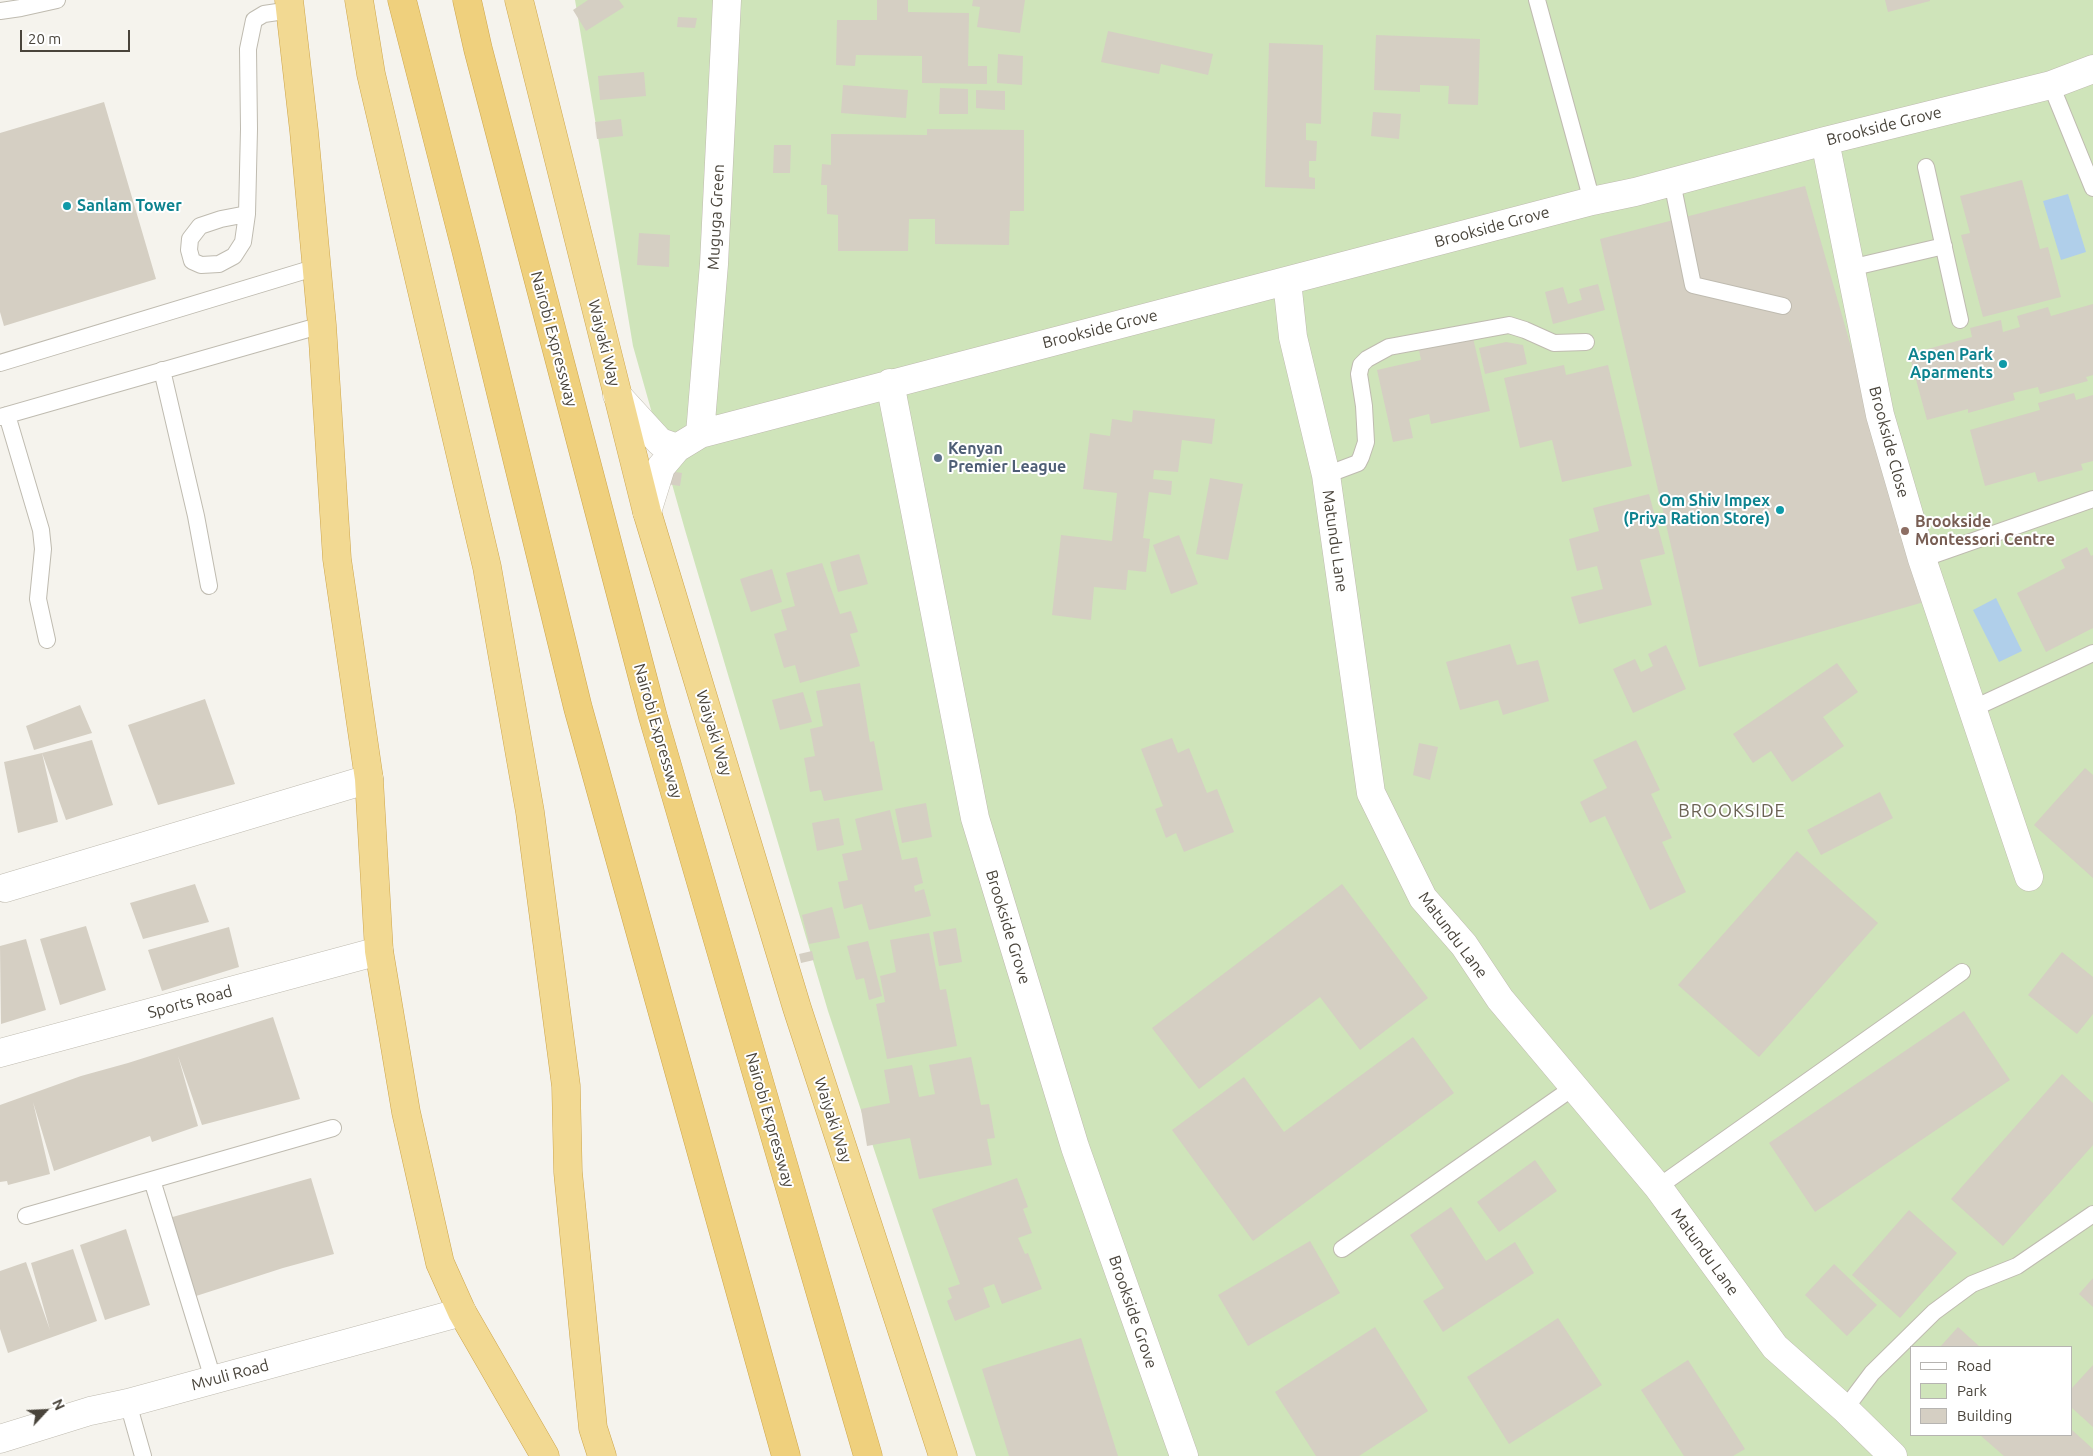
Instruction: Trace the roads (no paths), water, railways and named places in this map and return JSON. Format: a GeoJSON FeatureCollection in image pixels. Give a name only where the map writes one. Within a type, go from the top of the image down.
{"type":"FeatureCollection","features":[{"type":"Feature","properties":{"kind":"highway"},"geometry":{"type":"LineString","coordinates":[[359,0],[371,74],[487,567],[530,812],[566,1086],[568,1172],[593,1428],[602,1456]]}},
{"type":"Feature","properties":{"kind":"highway"},"geometry":{"type":"LineString","coordinates":[[402,0],[464,240],[578,708],[786,1456]]}},
{"type":"Feature","properties":{"kind":"highway","name":"Nairobi Expressway"},"geometry":{"type":"LineString","coordinates":[[468,0],[478,49],[653,717],[868,1456]]}},
{"type":"Feature","properties":{"kind":"highway","name":"Waiyaki Way"},"geometry":{"type":"LineString","coordinates":[[519,0],[647,512],[797,1008],[943,1456]]}},
{"type":"Feature","properties":{"kind":"highway"},"geometry":{"type":"LineString","coordinates":[[290,5],[322,325],[337,559],[369,779],[379,951],[406,1112],[440,1263],[462,1312],[546,1456]]}},
{"type":"Feature","properties":{"kind":"street","name":"Muguga Green"},"geometry":{"type":"LineString","coordinates":[[700,434],[714,264],[726,0]]}},
{"type":"Feature","properties":{"kind":"street","name":"Brookside Grove"},"geometry":{"type":"LineString","coordinates":[[647,512],[661,467],[677,448],[700,434],[1592,201],[2051,85],[2093,69]]}},
{"type":"Feature","properties":{"kind":"street","name":"Brookside Close"},"geometry":{"type":"LineString","coordinates":[[1825,141],[1880,415],[1922,559],[2029,877]]}},
{"type":"Feature","properties":{"kind":"street","name":"Matundu Lane"},"geometry":{"type":"LineString","coordinates":[[1288,281],[1294,337],[1326,475],[1371,793],[1423,898],[1464,945],[1500,999],[1658,1187],[1775,1347],[1845,1409],[1894,1456]]}},
{"type":"Feature","properties":{"kind":"street","name":"Brookside Grove"},"geometry":{"type":"LineString","coordinates":[[890,383],[975,818],[1075,1147],[1184,1456]]}},
{"type":"Feature","properties":{"kind":"street"},"geometry":{"type":"LineString","coordinates":[[617,395],[660,442],[677,448]]}},
{"type":"Feature","properties":{"kind":"street"},"geometry":{"type":"LineString","coordinates":[[5,888],[369,779]]}},
{"type":"Feature","properties":{"kind":"street","name":"Sports Road"},"geometry":{"type":"LineString","coordinates":[[0,1053],[379,951]]}},
{"type":"Feature","properties":{"kind":"street","name":"Mvuli Road"},"geometry":{"type":"LineString","coordinates":[[0,1439],[90,1411],[128,1403],[462,1312]]}},
{"type":"Feature","properties":{"kind":"lane"},"geometry":{"type":"LineString","coordinates":[[0,11],[57,0]]}},
{"type":"Feature","properties":{"kind":"lane"},"geometry":{"type":"LineString","coordinates":[[1537,0],[1592,201]]}},
{"type":"Feature","properties":{"kind":"lane"},"geometry":{"type":"LineString","coordinates":[[247,214],[248,49],[254,20],[264,14],[290,5]]}},
{"type":"Feature","properties":{"kind":"lane"},"geometry":{"type":"LineString","coordinates":[[2051,85],[2093,188]]}},
{"type":"Feature","properties":{"kind":"lane"},"geometry":{"type":"LineString","coordinates":[[1926,167],[1960,320]]}},
{"type":"Feature","properties":{"kind":"lane"},"geometry":{"type":"LineString","coordinates":[[1672,182],[1693,285],[1783,306]]}},
{"type":"Feature","properties":{"kind":"lane"},"geometry":{"type":"LineString","coordinates":[[1850,268],[1944,246]]}},
{"type":"Feature","properties":{"kind":"lane"},"geometry":{"type":"LineString","coordinates":[[0,363],[317,267]]}},
{"type":"Feature","properties":{"kind":"lane"},"geometry":{"type":"LineString","coordinates":[[48,640],[38,599],[43,549],[42,530],[4,416],[322,325]]}},
{"type":"Feature","properties":{"kind":"lane"},"geometry":{"type":"LineString","coordinates":[[1326,475],[1358,463],[1362,457],[1366,442],[1364,406],[1359,374],[1361,366],[1367,358],[1389,347],[1509,325],[1554,343],[1586,342]]}},
{"type":"Feature","properties":{"kind":"lane"},"geometry":{"type":"LineString","coordinates":[[162,370],[196,516],[209,586]]}},
{"type":"Feature","properties":{"kind":"lane"},"geometry":{"type":"LineString","coordinates":[[1922,559],[2093,499]]}},
{"type":"Feature","properties":{"kind":"lane"},"geometry":{"type":"LineString","coordinates":[[1972,709],[2093,653]]}},
{"type":"Feature","properties":{"kind":"lane"},"geometry":{"type":"LineString","coordinates":[[1658,1187],[1962,972]]}},
{"type":"Feature","properties":{"kind":"lane"},"geometry":{"type":"LineString","coordinates":[[1342,1249],[1574,1087]]}},
{"type":"Feature","properties":{"kind":"lane"},"geometry":{"type":"LineString","coordinates":[[26,1216],[333,1128]]}},
{"type":"Feature","properties":{"kind":"lane"},"geometry":{"type":"LineString","coordinates":[[152,1180],[213,1379]]}},
{"type":"Feature","properties":{"kind":"lane"},"geometry":{"type":"LineString","coordinates":[[1845,1409],[1872,1373],[1934,1312],[1972,1284],[2017,1266],[2093,1214]]}},
{"type":"Feature","properties":{"kind":"lane"},"geometry":{"type":"LineString","coordinates":[[128,1403],[143,1456]]}},
{"type":"Feature","properties":{"kind":"water"},"geometry":{"type":"Polygon","coordinates":[[[2068,194],[2086,252],[2061,260],[2043,201],[2068,194]]]}},
{"type":"Feature","properties":{"kind":"water"},"geometry":{"type":"Polygon","coordinates":[[[1996,598],[2022,651],[1999,662],[1973,610],[1996,598]]]}},
{"type":"Feature","properties":{"kind":"place","name":"Sanlam Tower"},"geometry":{"type":"Point","coordinates":[67,206]}},
{"type":"Feature","properties":{"kind":"place","name":"Aspen Park Aparments"},"geometry":{"type":"Point","coordinates":[2003,364]}},
{"type":"Feature","properties":{"kind":"place","name":"Kenyan Premier League"},"geometry":{"type":"Point","coordinates":[938,458]}},
{"type":"Feature","properties":{"kind":"place","name":"Om Shiv Impex (Priya Ration Store)"},"geometry":{"type":"Point","coordinates":[1780,510]}},
{"type":"Feature","properties":{"kind":"place","name":"Brookside Montessori Centre"},"geometry":{"type":"Point","coordinates":[1905,531]}},
{"type":"Feature","properties":{"kind":"district","name":"BROOKSIDE"},"geometry":{"type":"Point","coordinates":[1732,811]}}]}
